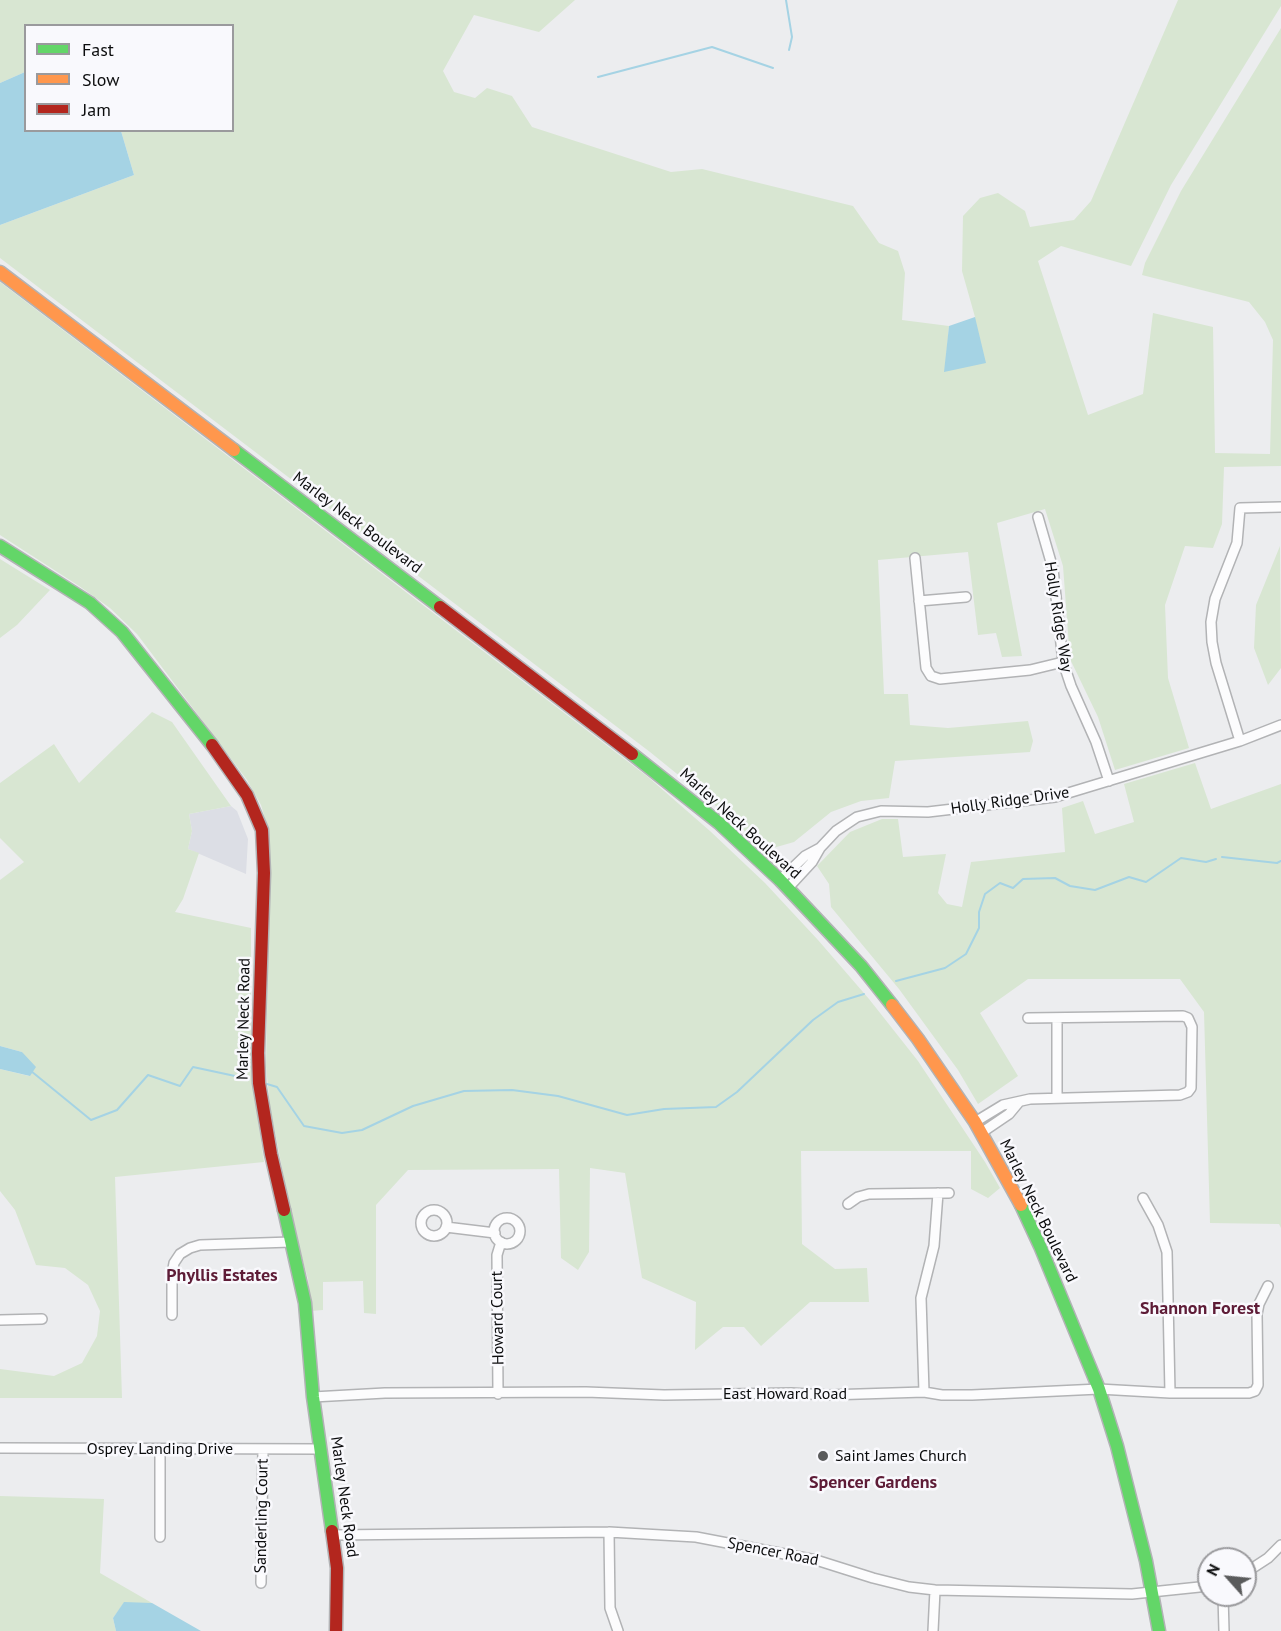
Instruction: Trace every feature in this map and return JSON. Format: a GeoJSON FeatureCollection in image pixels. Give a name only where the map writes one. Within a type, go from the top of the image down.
{"type":"FeatureCollection","features":[{"type":"Feature","properties":{"kind":"main road","name":"Marley Neck Boulevard"},"geometry":{"type":"LineString","coordinates":[[0,272],[654,770],[719,823],[784,884],[861,966],[918,1039],[978,1128],[1008,1181],[1040,1246],[1099,1389],[1128,1485],[1153,1593],[1159,1631]]}},
{"type":"Feature","properties":{"kind":"main road","name":"Marley Neck Road"},"geometry":{"type":"LineString","coordinates":[[0,546],[90,603],[123,632],[227,764],[247,795],[262,830],[264,873],[259,1083],[271,1154],[305,1303],[313,1397],[337,1568],[336,1631]]}},
{"type":"Feature","properties":{"kind":"street"},"geometry":{"type":"LineString","coordinates":[[1240,741],[1216,663],[1212,642],[1211,622],[1215,599],[1237,543],[1240,508],[1281,507]]}},
{"type":"Feature","properties":{"kind":"street","name":"Holly Ridge Way"},"geometry":{"type":"LineString","coordinates":[[1038,517],[1053,569],[1063,662],[1096,742],[1109,782]]}},
{"type":"Feature","properties":{"kind":"street"},"geometry":{"type":"LineString","coordinates":[[915,558],[926,668],[928,673],[935,678],[1030,670],[1063,662]]}},
{"type":"Feature","properties":{"kind":"street"},"geometry":{"type":"LineString","coordinates":[[919,601],[966,597]]}},
{"type":"Feature","properties":{"kind":"street","name":"Holly Ridge Drive"},"geometry":{"type":"LineString","coordinates":[[784,884],[812,862],[820,848],[846,823],[869,813],[928,812],[1034,801],[1109,782],[1240,741],[1281,725]]}},
{"type":"Feature","properties":{"kind":"street"},"geometry":{"type":"LineString","coordinates":[[978,1128],[1004,1105],[1030,1099],[1180,1095],[1188,1092],[1192,1083],[1192,1027],[1188,1018],[1183,1016],[1028,1018]]}},
{"type":"Feature","properties":{"kind":"street"},"geometry":{"type":"LineString","coordinates":[[1056,1097],[1057,1018]]}},
{"type":"Feature","properties":{"kind":"street"},"geometry":{"type":"LineString","coordinates":[[924,1392],[921,1298],[934,1246],[938,1193]]}},
{"type":"Feature","properties":{"kind":"street"},"geometry":{"type":"LineString","coordinates":[[848,1204],[858,1197],[869,1194],[949,1193]]}},
{"type":"Feature","properties":{"kind":"street"},"geometry":{"type":"LineString","coordinates":[[1143,1198],[1158,1225],[1167,1252],[1170,1393]]}},
{"type":"Feature","properties":{"kind":"street"},"geometry":{"type":"LineString","coordinates":[[504,1218],[516,1221],[520,1232],[518,1238],[513,1242],[501,1242],[495,1233],[495,1227],[504,1218]]}},
{"type":"Feature","properties":{"kind":"street"},"geometry":{"type":"LineString","coordinates":[[446,1227],[495,1233]]}},
{"type":"Feature","properties":{"kind":"street"},"geometry":{"type":"LineString","coordinates":[[172,1316],[172,1274],[174,1263],[180,1254],[200,1245],[291,1242]]}},
{"type":"Feature","properties":{"kind":"street","name":"Howard Court"},"geometry":{"type":"LineString","coordinates":[[498,1394],[497,1255],[501,1242]]}},
{"type":"Feature","properties":{"kind":"street","name":"East Howard Road"},"geometry":{"type":"LineString","coordinates":[[313,1397],[385,1393],[586,1392],[664,1395],[791,1393],[828,1395],[924,1392],[942,1395],[972,1395],[1099,1389],[1170,1393],[1249,1393],[1256,1391],[1258,1385],[1257,1314],[1259,1304],[1269,1286]]}},
{"type":"Feature","properties":{"kind":"street"},"geometry":{"type":"LineString","coordinates":[[0,1320],[42,1319]]}},
{"type":"Feature","properties":{"kind":"street","name":"Osprey Landing Drive"},"geometry":{"type":"LineString","coordinates":[[0,1448],[321,1449]]}},
{"type":"Feature","properties":{"kind":"street"},"geometry":{"type":"LineString","coordinates":[[160,1449],[160,1537]]}},
{"type":"Feature","properties":{"kind":"street","name":"Sanderling Court"},"geometry":{"type":"LineString","coordinates":[[261,1583],[263,1449]]}},
{"type":"Feature","properties":{"kind":"street"},"geometry":{"type":"LineString","coordinates":[[609,1532],[610,1608],[618,1631]]}},
{"type":"Feature","properties":{"kind":"street","name":"Spencer Road"},"geometry":{"type":"LineString","coordinates":[[333,1535],[609,1532],[696,1537],[816,1560],[909,1587],[935,1590],[1083,1594],[1153,1593],[1197,1588]]}},
{"type":"Feature","properties":{"kind":"street"},"geometry":{"type":"LineString","coordinates":[[1257,1565],[1281,1545]]}},
{"type":"Feature","properties":{"kind":"street"},"geometry":{"type":"LineString","coordinates":[[933,1631],[935,1590]]}},
{"type":"Feature","properties":{"kind":"street"},"geometry":{"type":"LineString","coordinates":[[1223,1607],[1224,1631]]}},
{"type":"Feature","properties":{"kind":"shaded area"},"geometry":{"type":"Polygon","coordinates":[[[231,806],[237,811],[248,839],[246,874],[188,849],[192,831],[189,814],[231,806]]]}},
{"type":"Feature","properties":{"kind":"green space"},"geometry":{"type":"Polygon","coordinates":[[[0,0],[575,0],[539,32],[474,15],[443,71],[454,92],[475,98],[487,88],[512,96],[532,127],[671,172],[702,169],[853,206],[879,243],[898,251],[905,273],[902,320],[949,326],[945,371],[975,317],[962,271],[963,216],[980,198],[998,193],[1025,211],[1030,227],[1074,220],[1091,201],[1178,0],[1281,0],[1281,6],[1171,185],[1131,266],[1061,246],[1038,261],[1088,415],[1143,394],[1153,313],[1213,327],[1215,453],[1270,454],[1273,340],[1265,322],[1249,302],[1142,275],[1145,263],[1181,191],[1281,28],[1281,466],[1224,467],[1222,524],[1213,548],[1185,546],[1165,605],[1168,678],[1189,748],[1115,770],[1098,717],[1070,659],[1063,566],[1045,509],[997,523],[1022,656],[1002,657],[996,633],[978,635],[968,552],[878,560],[884,694],[908,694],[910,725],[948,728],[1028,721],[1033,741],[1030,752],[895,761],[889,798],[861,801],[831,812],[794,842],[766,850],[650,752],[0,258],[0,225],[134,175],[121,132],[234,132],[234,24],[24,24],[24,72],[0,83],[0,0]]]}},
{"type":"Feature","properties":{"kind":"green space"},"geometry":{"type":"Polygon","coordinates":[[[0,282],[648,777],[710,831],[765,883],[869,999],[918,1061],[1000,1188],[988,1198],[971,1189],[971,1151],[801,1151],[802,1244],[835,1269],[867,1268],[869,1302],[810,1302],[761,1346],[744,1327],[723,1327],[695,1350],[696,1302],[642,1278],[625,1173],[590,1168],[589,1252],[578,1270],[561,1258],[559,1169],[408,1170],[376,1205],[376,1314],[364,1313],[363,1281],[323,1282],[323,1310],[311,1311],[308,1279],[294,1229],[270,1107],[266,1066],[270,860],[269,832],[261,805],[247,780],[137,634],[110,608],[0,535],[0,282]]]}},
{"type":"Feature","properties":{"kind":"green space"},"geometry":{"type":"Polygon","coordinates":[[[1280,546],[1281,668],[1268,685],[1254,648],[1256,605],[1280,546]]]}},
{"type":"Feature","properties":{"kind":"green space"},"geometry":{"type":"Polygon","coordinates":[[[0,559],[50,590],[17,625],[0,638],[0,559]]]}},
{"type":"Feature","properties":{"kind":"green space"},"geometry":{"type":"Polygon","coordinates":[[[152,712],[172,722],[231,806],[189,814],[192,831],[188,849],[199,853],[183,899],[175,912],[251,928],[251,1070],[264,1162],[115,1177],[122,1398],[0,1398],[0,1369],[54,1376],[82,1363],[97,1336],[100,1311],[88,1285],[65,1268],[36,1265],[15,1210],[0,1191],[0,1069],[29,1076],[22,1052],[0,1046],[0,880],[24,862],[0,838],[0,783],[54,744],[79,783],[152,712]]]}},
{"type":"Feature","properties":{"kind":"green space"},"geometry":{"type":"Polygon","coordinates":[[[1195,763],[1211,809],[1281,784],[1281,1228],[1279,1224],[1210,1223],[1204,1012],[1180,979],[1028,979],[980,1013],[1018,1076],[978,1104],[958,1070],[899,989],[831,907],[829,884],[817,866],[850,832],[882,819],[898,819],[903,857],[946,854],[938,893],[947,904],[962,907],[971,862],[1065,852],[1062,808],[1083,801],[1095,834],[1134,822],[1124,784],[1195,763]]]}},
{"type":"Feature","properties":{"kind":"green space"},"geometry":{"type":"Polygon","coordinates":[[[0,1496],[104,1499],[100,1573],[152,1603],[124,1603],[113,1618],[116,1631],[0,1631],[0,1496]]]}},
{"type":"Feature","properties":{"kind":"water"},"geometry":{"type":"Polygon","coordinates":[[[24,72],[24,132],[121,132],[134,175],[0,225],[0,83],[24,72]]]}},
{"type":"Feature","properties":{"kind":"water"},"geometry":{"type":"Polygon","coordinates":[[[975,317],[986,363],[944,372],[949,326],[975,317]]]}},
{"type":"Feature","properties":{"kind":"water"},"geometry":{"type":"Polygon","coordinates":[[[0,1046],[22,1052],[36,1067],[30,1076],[0,1069],[0,1046]]]}},
{"type":"Feature","properties":{"kind":"water"},"geometry":{"type":"Polygon","coordinates":[[[124,1602],[152,1603],[201,1631],[116,1631],[113,1618],[124,1602]]]}},
{"type":"Feature","properties":{"kind":"waterway"},"geometry":{"type":"LineString","coordinates":[[786,0],[792,37],[789,50]]}},
{"type":"Feature","properties":{"kind":"waterway"},"geometry":{"type":"LineString","coordinates":[[598,77],[712,47],[773,68]]}},
{"type":"Feature","properties":{"kind":"waterway"},"geometry":{"type":"LineString","coordinates":[[1222,857],[1277,863],[1281,861]]}},
{"type":"Feature","properties":{"kind":"waterway"},"geometry":{"type":"LineString","coordinates":[[896,981],[945,968],[966,954],[979,928],[979,912],[985,894],[1000,883],[1013,888],[1023,879],[1055,878],[1070,886],[1095,890],[1129,877],[1146,882],[1181,858],[1206,862],[1216,859]]}},
{"type":"Feature","properties":{"kind":"waterway"},"geometry":{"type":"LineString","coordinates":[[267,1084],[277,1087],[304,1126],[342,1133],[362,1130],[413,1106],[464,1091],[512,1090],[558,1096],[627,1115],[664,1109],[716,1107],[737,1092],[813,1020],[838,1002],[864,994]]}},
{"type":"Feature","properties":{"kind":"waterway"},"geometry":{"type":"LineString","coordinates":[[31,1071],[91,1120],[117,1110],[148,1075],[180,1086],[193,1067],[249,1079]]}},
{"type":"Feature","properties":{"kind":"traffic: fast"},"geometry":{"type":"LineString","coordinates":[[234,450],[440,607]]}},
{"type":"Feature","properties":{"kind":"traffic: fast"},"geometry":{"type":"LineString","coordinates":[[0,546],[90,603],[122,632],[212,745]]}},
{"type":"Feature","properties":{"kind":"traffic: fast"},"geometry":{"type":"LineString","coordinates":[[632,754],[719,823],[780,880],[861,966],[892,1005]]}},
{"type":"Feature","properties":{"kind":"traffic: fast"},"geometry":{"type":"LineString","coordinates":[[1021,1205],[1099,1389],[1117,1446],[1146,1561],[1159,1631]]}},
{"type":"Feature","properties":{"kind":"traffic: fast"},"geometry":{"type":"LineString","coordinates":[[284,1210],[305,1303],[313,1397],[332,1531]]}},
{"type":"Feature","properties":{"kind":"traffic: slow"},"geometry":{"type":"LineString","coordinates":[[0,272],[234,450]]}},
{"type":"Feature","properties":{"kind":"traffic: slow"},"geometry":{"type":"LineString","coordinates":[[892,1005],[975,1122],[1021,1205]]}},
{"type":"Feature","properties":{"kind":"traffic: jam"},"geometry":{"type":"LineString","coordinates":[[440,607],[632,754]]}},
{"type":"Feature","properties":{"kind":"traffic: jam"},"geometry":{"type":"LineString","coordinates":[[212,745],[247,795],[262,830],[264,873],[259,1083],[271,1154],[284,1210]]}},
{"type":"Feature","properties":{"kind":"traffic: jam"},"geometry":{"type":"LineString","coordinates":[[332,1531],[337,1568],[336,1631]]}},
{"type":"Feature","properties":{"kind":"place","name":"Saint James Church"},"geometry":{"type":"Point","coordinates":[823,1456]}},
{"type":"Feature","properties":{"kind":"district","name":"Phyllis Estates"},"geometry":{"type":"Point","coordinates":[222,1276]}},
{"type":"Feature","properties":{"kind":"district","name":"Shannon Forest"},"geometry":{"type":"Point","coordinates":[1200,1309]}},
{"type":"Feature","properties":{"kind":"district","name":"Spencer Gardens"},"geometry":{"type":"Point","coordinates":[873,1483]}}]}
